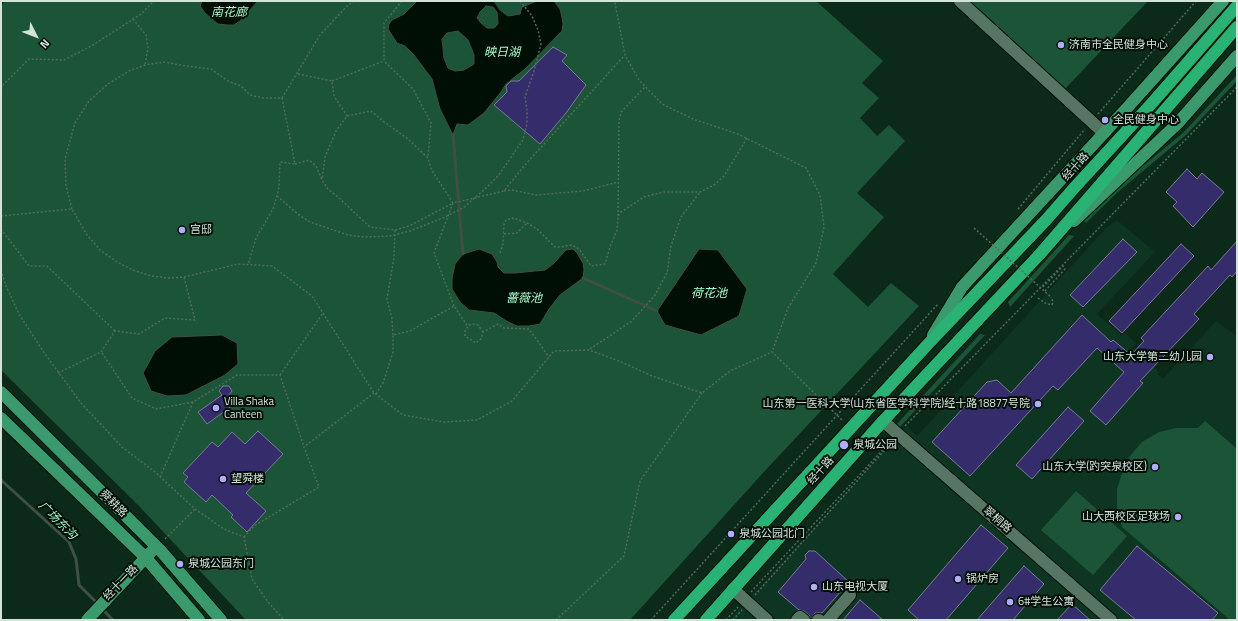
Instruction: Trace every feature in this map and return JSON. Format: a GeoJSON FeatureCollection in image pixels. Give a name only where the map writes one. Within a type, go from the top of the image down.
{"type":"FeatureCollection","features":[{"type":"Feature","properties":{"kind":"highway","name":"经十路"},"geometry":{"type":"LineString","coordinates":[[674,620],[929,343],[1046,220],[1153,102],[1237,6]]}},
{"type":"Feature","properties":{"kind":"highway","name":"经十路"},"geometry":{"type":"LineString","coordinates":[[706,620],[883,421],[1040,254],[1237,27]]}},
{"type":"Feature","properties":{"kind":"main road","name":"经十路"},"geometry":{"type":"LineString","coordinates":[[929,343],[962,287],[1223,1]]}},
{"type":"Feature","properties":{"kind":"main road","name":"经十路"},"geometry":{"type":"LineString","coordinates":[[1040,254],[1177,124],[1237,56]]}},
{"type":"Feature","properties":{"kind":"main road","name":"舜耕路"},"geometry":{"type":"LineString","coordinates":[[1,392],[156,547],[222,620]]}},
{"type":"Feature","properties":{"kind":"main road","name":"舜耕路"},"geometry":{"type":"LineString","coordinates":[[1,418],[146,558],[199,620]]}},
{"type":"Feature","properties":{"kind":"main road","name":"经十一路"},"geometry":{"type":"LineString","coordinates":[[87,620],[156,547]]}},
{"type":"Feature","properties":{"kind":"street"},"geometry":{"type":"LineString","coordinates":[[960,1],[1104,133]]}},
{"type":"Feature","properties":{"kind":"street","name":"翠桐路"},"geometry":{"type":"LineString","coordinates":[[883,421],[1111,620]]}},
{"type":"Feature","properties":{"kind":"street"},"geometry":{"type":"LineString","coordinates":[[733,589],[767,620]]}},
{"type":"Feature","properties":{"kind":"street"},"geometry":{"type":"LineString","coordinates":[[828,620],[850,595]]}},
{"type":"Feature","properties":{"kind":"street"},"geometry":{"type":"LineString","coordinates":[[797,620],[800,616],[804,620]]}},
{"type":"Feature","properties":{"kind":"path"},"geometry":{"type":"LineString","coordinates":[[1,89],[29,59],[64,60],[93,45],[133,19],[154,1]]}},
{"type":"Feature","properties":{"kind":"path"},"geometry":{"type":"LineString","coordinates":[[295,164],[282,98],[320,35],[346,7],[354,1]]}},
{"type":"Feature","properties":{"kind":"path"},"geometry":{"type":"LineString","coordinates":[[402,1],[384,24],[384,61],[413,89],[431,123],[428,158],[431,169],[454,203]]}},
{"type":"Feature","properties":{"kind":"path"},"geometry":{"type":"LineString","coordinates":[[277,196],[299,215],[310,222],[348,235],[364,237],[390,236],[410,231],[443,218],[463,208],[498,176],[524,140],[527,123],[525,97],[531,82],[541,44],[538,30],[532,16],[520,1]]}},
{"type":"Feature","properties":{"kind":"path"},"geometry":{"type":"LineString","coordinates":[[556,620],[624,556],[640,481],[702,393],[730,371],[772,352],[788,308],[816,263],[824,228],[820,195],[806,168],[747,138],[693,118],[662,104],[638,80],[625,55],[615,2],[619,1]]}},
{"type":"Feature","properties":{"kind":"path"},"geometry":{"type":"LineString","coordinates":[[1018,210],[1091,121],[1196,1]]}},
{"type":"Feature","properties":{"kind":"path"},"geometry":{"type":"LineString","coordinates":[[133,19],[146,35],[148,48],[145,65]]}},
{"type":"Feature","properties":{"kind":"path"},"geometry":{"type":"LineString","coordinates":[[504,191],[524,166],[625,55]]}},
{"type":"Feature","properties":{"kind":"path"},"geometry":{"type":"LineString","coordinates":[[297,74],[332,81],[384,61]]}},
{"type":"Feature","properties":{"kind":"path"},"geometry":{"type":"LineString","coordinates":[[282,98],[263,98],[250,94],[241,86],[228,81],[211,69],[164,62],[145,65],[129,71],[108,84],[89,101],[75,123],[65,159],[66,186],[72,209],[87,235],[100,250],[117,262],[135,271],[152,276],[169,278],[184,277],[238,264],[272,266],[312,296],[375,393],[403,415],[444,422],[477,420],[512,401],[554,351],[589,350],[619,361],[652,376],[702,393]]}},
{"type":"Feature","properties":{"kind":"path"},"geometry":{"type":"LineString","coordinates":[[332,81],[334,96],[347,116]]}},
{"type":"Feature","properties":{"kind":"path"},"geometry":{"type":"LineString","coordinates":[[500,253],[503,244],[504,224],[506,220],[514,218],[537,229],[555,247],[572,245],[579,249],[590,266],[605,264],[617,230],[619,121],[621,112],[645,86]]}},
{"type":"Feature","properties":{"kind":"path"},"geometry":{"type":"LineString","coordinates":[[726,620],[746,601],[898,434],[1237,87]]}},
{"type":"Feature","properties":{"kind":"path"},"geometry":{"type":"LineString","coordinates":[[322,180],[325,158],[336,131],[347,116],[371,111],[383,122],[408,139],[428,158]]}},
{"type":"Feature","properties":{"kind":"path"},"geometry":{"type":"LineString","coordinates":[[589,350],[632,321],[655,295],[666,273],[670,246],[681,217],[700,192],[714,185],[724,176],[747,138]]}},
{"type":"Feature","properties":{"kind":"path"},"geometry":{"type":"LineString","coordinates":[[248,264],[256,238],[273,209],[279,186],[280,162],[295,164],[309,160],[316,166],[328,189],[370,227],[395,230],[409,226],[454,203],[504,191],[512,190],[536,195],[583,191],[618,182]]}},
{"type":"Feature","properties":{"kind":"path"},"geometry":{"type":"LineString","coordinates":[[618,216],[627,207],[644,197],[663,192],[700,192]]}},
{"type":"Feature","properties":{"kind":"path"},"geometry":{"type":"LineString","coordinates":[[454,203],[434,253],[454,306],[468,327]]}},
{"type":"Feature","properties":{"kind":"path"},"geometry":{"type":"LineString","coordinates":[[1,216],[72,209]]}},
{"type":"Feature","properties":{"kind":"path"},"geometry":{"type":"LineString","coordinates":[[504,234],[517,233],[527,223]]}},
{"type":"Feature","properties":{"kind":"path"},"geometry":{"type":"LineString","coordinates":[[974,228],[1045,291],[1051,297],[1053,302],[1052,305],[1045,303],[1038,298]]}},
{"type":"Feature","properties":{"kind":"path"},"geometry":{"type":"LineString","coordinates":[[1,229],[29,266],[47,266],[116,331],[139,334],[165,318],[195,320],[184,277]]}},
{"type":"Feature","properties":{"kind":"path"},"geometry":{"type":"LineString","coordinates":[[304,447],[375,393],[383,383],[393,352],[392,319],[387,299],[394,257],[395,230]]}},
{"type":"Feature","properties":{"kind":"path"},"geometry":{"type":"LineString","coordinates":[[987,246],[992,240]]}},
{"type":"Feature","properties":{"kind":"path"},"geometry":{"type":"LineString","coordinates":[[733,620],[746,601],[898,434],[1063,266],[1065,269],[1045,291]]}},
{"type":"Feature","properties":{"kind":"path"},"geometry":{"type":"LineString","coordinates":[[1,270],[6,286],[19,314],[58,373],[81,403],[122,447],[160,477],[195,509],[224,529],[244,537]]}},
{"type":"Feature","properties":{"kind":"path"},"geometry":{"type":"LineString","coordinates":[[651,620],[941,301]]}},
{"type":"Feature","properties":{"kind":"path"},"geometry":{"type":"LineString","coordinates":[[393,335],[410,331],[454,306]]}},
{"type":"Feature","properties":{"kind":"path"},"geometry":{"type":"LineString","coordinates":[[280,375],[323,313]]}},
{"type":"Feature","properties":{"kind":"path"},"geometry":{"type":"LineString","coordinates":[[483,332],[478,325],[469,325],[465,331],[465,336],[476,343],[481,339],[483,332],[498,324],[504,328],[529,329],[549,357]]}},
{"type":"Feature","properties":{"kind":"path"},"geometry":{"type":"LineString","coordinates":[[58,373],[101,352],[116,331]]}},
{"type":"Feature","properties":{"kind":"path"},"geometry":{"type":"LineString","coordinates":[[101,352],[132,398],[156,409],[193,402],[237,375],[280,375]]}},
{"type":"Feature","properties":{"kind":"path"},"geometry":{"type":"LineString","coordinates":[[772,352],[851,428]]}},
{"type":"Feature","properties":{"kind":"path"},"geometry":{"type":"LineString","coordinates":[[244,537],[254,526],[319,487],[280,375]]}},
{"type":"Feature","properties":{"kind":"path"},"geometry":{"type":"LineString","coordinates":[[160,477],[193,402]]}},
{"type":"Feature","properties":{"kind":"path"},"geometry":{"type":"LineString","coordinates":[[156,547],[195,509]]}},
{"type":"Feature","properties":{"kind":"path"},"geometry":{"type":"LineString","coordinates":[[244,537],[252,579],[268,602],[284,620]]}},
{"type":"Feature","properties":{"kind":"shaded area"},"geometry":{"type":"Polygon","coordinates":[[[5,1],[816,1],[883,61],[862,83],[879,98],[860,118],[877,136],[889,125],[905,141],[857,193],[884,217],[833,274],[868,307],[891,283],[919,306],[762,474],[630,620],[246,620],[138,505],[1,370],[1,6],[5,1]]]}},
{"type":"Feature","properties":{"kind":"shaded area","name":"济南市全民健身中心"},"geometry":{"type":"Polygon","coordinates":[[[968,1],[1148,1],[1065,89],[968,1]]]}},
{"type":"Feature","properties":{"kind":"shaded area"},"geometry":{"type":"Polygon","coordinates":[[[1237,75],[1237,81],[1186,135],[1118,192],[1086,223],[1083,220],[1115,189],[1184,132],[1237,75]]]}},
{"type":"Feature","properties":{"kind":"shaded area"},"geometry":{"type":"Polygon","coordinates":[[[1117,220],[1155,252],[1097,314],[1122,336],[1125,333],[1136,343],[1132,347],[1159,372],[1157,374],[1163,379],[1216,321],[1237,336],[1237,620],[729,620],[907,426],[917,436],[1106,228],[1117,220]]]}},
{"type":"Feature","properties":{"kind":"shaded area"},"geometry":{"type":"Polygon","coordinates":[[[1069,235],[1074,236],[1010,307],[1008,302],[1069,235]]]}},
{"type":"Feature","properties":{"kind":"shaded area"},"geometry":{"type":"Polygon","coordinates":[[[980,334],[985,335],[899,428],[896,425],[980,334]]]}},
{"type":"Feature","properties":{"kind":"shaded area","name":"山大西校区足球场"},"geometry":{"type":"Polygon","coordinates":[[[1205,421],[1237,449],[1237,620],[1230,620],[1122,527],[1117,508],[1117,489],[1122,473],[1129,457],[1142,442],[1159,432],[1176,428],[1198,428],[1205,421]]]}},
{"type":"Feature","properties":{"kind":"shaded area"},"geometry":{"type":"Polygon","coordinates":[[[1076,491],[1127,536],[1093,575],[1041,530],[1076,491]]]}},
{"type":"Feature","properties":{"kind":"water","name":"南花廊"},"geometry":{"type":"Polygon","coordinates":[[[202,1],[258,1],[240,21],[234,25],[227,25],[218,24],[205,13],[200,6],[202,1]]]}},
{"type":"Feature","properties":{"kind":"water","name":"映日湖"},"geometry":{"type":"Polygon","coordinates":[[[417,1],[494,1],[500,10],[508,16],[520,14],[522,7],[537,1],[554,1],[560,9],[563,24],[562,31],[525,69],[506,84],[484,113],[468,125],[457,124],[453,135],[440,109],[432,79],[414,55],[405,46],[397,43],[388,29],[392,20],[404,14],[417,1]],[[486,6],[477,18],[487,28],[494,28],[498,24],[497,12],[493,7],[486,6]],[[458,31],[447,33],[442,39],[444,58],[448,68],[455,71],[464,70],[474,64],[474,55],[468,40],[458,31]]]}},
{"type":"Feature","properties":{"kind":"water","name":"蔷薇池"},"geometry":{"type":"Polygon","coordinates":[[[479,249],[492,254],[498,267],[504,273],[515,273],[545,270],[566,250],[573,249],[583,263],[583,278],[560,295],[540,324],[517,326],[494,313],[469,310],[460,302],[452,289],[452,278],[455,264],[463,254],[479,249]]]}},
{"type":"Feature","properties":{"kind":"water","name":"荷花池"},"geometry":{"type":"Polygon","coordinates":[[[699,249],[718,250],[747,289],[739,316],[701,335],[665,325],[657,311],[699,249]]]}},
{"type":"Feature","properties":{"kind":"water"},"geometry":{"type":"Polygon","coordinates":[[[222,335],[237,343],[238,364],[225,375],[186,395],[167,396],[151,391],[143,373],[155,351],[172,337],[222,335]]]}},
{"type":"Feature","properties":{"kind":"building"},"geometry":{"type":"Polygon","coordinates":[[[553,47],[567,55],[562,61],[586,85],[566,113],[540,144],[494,105],[507,92],[506,86],[511,81],[519,81],[553,47]]]}},
{"type":"Feature","properties":{"kind":"building"},"geometry":{"type":"Polygon","coordinates":[[[1187,169],[1197,179],[1202,173],[1224,192],[1193,227],[1173,206],[1177,202],[1166,192],[1187,169]]]}},
{"type":"Feature","properties":{"kind":"building"},"geometry":{"type":"Polygon","coordinates":[[[1123,239],[1137,252],[1083,307],[1070,295],[1123,239]]]}},
{"type":"Feature","properties":{"kind":"building"},"geometry":{"type":"Polygon","coordinates":[[[1237,241],[1237,271],[1232,277],[1230,275],[1194,314],[1199,319],[1140,381],[1143,383],[1106,425],[1090,411],[1124,372],[1097,348],[1058,390],[1053,386],[970,476],[932,442],[987,382],[997,380],[1011,393],[1082,315],[1111,342],[1113,340],[1131,355],[1144,341],[1141,338],[1208,266],[1211,270],[1237,241]]]}},
{"type":"Feature","properties":{"kind":"building"},"geometry":{"type":"Polygon","coordinates":[[[1181,244],[1194,256],[1122,333],[1109,321],[1181,244]]]}},
{"type":"Feature","properties":{"kind":"building","name":"Villa Shaka Canteen"},"geometry":{"type":"Polygon","coordinates":[[[223,386],[229,386],[232,391],[228,396],[233,405],[207,424],[198,412],[222,395],[219,391],[223,386]]]}},
{"type":"Feature","properties":{"kind":"building"},"geometry":{"type":"Polygon","coordinates":[[[1068,407],[1084,421],[1032,479],[1016,465],[1068,407]]]}},
{"type":"Feature","properties":{"kind":"building","name":"望舜楼"},"geometry":{"type":"Polygon","coordinates":[[[258,431],[283,454],[246,493],[266,511],[247,532],[231,517],[233,515],[212,495],[206,502],[184,482],[188,477],[183,473],[212,442],[218,447],[232,432],[245,444],[258,431]]]}},
{"type":"Feature","properties":{"kind":"building","name":"锅炉房"},"geometry":{"type":"Polygon","coordinates":[[[981,525],[1008,548],[946,620],[919,620],[908,610],[981,525]]]}},
{"type":"Feature","properties":{"kind":"building"},"geometry":{"type":"Polygon","coordinates":[[[1137,546],[1218,613],[1212,620],[1136,620],[1100,590],[1137,546]]]}},
{"type":"Feature","properties":{"kind":"building","name":"山东电视大厦"},"geometry":{"type":"Polygon","coordinates":[[[809,551],[815,551],[849,582],[822,613],[815,613],[811,618],[808,614],[799,610],[778,592],[806,559],[805,555],[809,551]]]}},
{"type":"Feature","properties":{"kind":"building","name":"6#学生公寓"},"geometry":{"type":"Polygon","coordinates":[[[1024,566],[1044,584],[1013,620],[977,620],[1024,566]]]}},
{"type":"Feature","properties":{"kind":"building"},"geometry":{"type":"Polygon","coordinates":[[[860,600],[883,620],[843,620],[860,600]]]}},
{"type":"Feature","properties":{"kind":"building"},"geometry":{"type":"Polygon","coordinates":[[[1072,604],[1090,620],[1057,620],[1072,604]]]}},
{"type":"Feature","properties":{"kind":"waterway"},"geometry":{"type":"LineString","coordinates":[[453,135],[463,254]]}},
{"type":"Feature","properties":{"kind":"waterway"},"geometry":{"type":"LineString","coordinates":[[583,278],[657,311]]}},
{"type":"Feature","properties":{"kind":"waterway","name":"广场东沟"},"geometry":{"type":"LineString","coordinates":[[1,480],[69,542],[76,559],[79,585],[99,605]]}},
{"type":"Feature","properties":{"kind":"waterway","name":"广场东沟"},"geometry":{"type":"LineString","coordinates":[[102,609],[113,620]]}},
{"type":"Feature","properties":{"kind":"place","name":"济南市全民健身中心"},"geometry":{"type":"Point","coordinates":[1061,45]}},
{"type":"Feature","properties":{"kind":"place","name":"全民健身中心"},"geometry":{"type":"Point","coordinates":[1105,120]}},
{"type":"Feature","properties":{"kind":"place","name":"宫邸"},"geometry":{"type":"Point","coordinates":[182,230]}},
{"type":"Feature","properties":{"kind":"place","name":"山东大学第二幼儿园"},"geometry":{"type":"Point","coordinates":[1210,357]}},
{"type":"Feature","properties":{"kind":"place","name":"山东第一医科大学(山东省医学科学院)经十路18877号院"},"geometry":{"type":"Point","coordinates":[1038,404]}},
{"type":"Feature","properties":{"kind":"place","name":"Villa Shaka Canteen"},"geometry":{"type":"Point","coordinates":[216,408]}},
{"type":"Feature","properties":{"kind":"place","name":"泉城公园"},"geometry":{"type":"Point","coordinates":[844,445]}},
{"type":"Feature","properties":{"kind":"place","name":"山东大学(趵突泉校区)"},"geometry":{"type":"Point","coordinates":[1155,467]}},
{"type":"Feature","properties":{"kind":"place","name":"望舜楼"},"geometry":{"type":"Point","coordinates":[223,479]}},
{"type":"Feature","properties":{"kind":"place","name":"山大西校区足球场"},"geometry":{"type":"Point","coordinates":[1178,517]}},
{"type":"Feature","properties":{"kind":"place","name":"泉城公园北门"},"geometry":{"type":"Point","coordinates":[731,534]}},
{"type":"Feature","properties":{"kind":"place","name":"泉城公园东门"},"geometry":{"type":"Point","coordinates":[180,564]}},
{"type":"Feature","properties":{"kind":"place","name":"锅炉房"},"geometry":{"type":"Point","coordinates":[958,579]}},
{"type":"Feature","properties":{"kind":"place","name":"山东电视大厦"},"geometry":{"type":"Point","coordinates":[814,587]}},
{"type":"Feature","properties":{"kind":"place","name":"6#学生公寓"},"geometry":{"type":"Point","coordinates":[1010,602]}}]}
